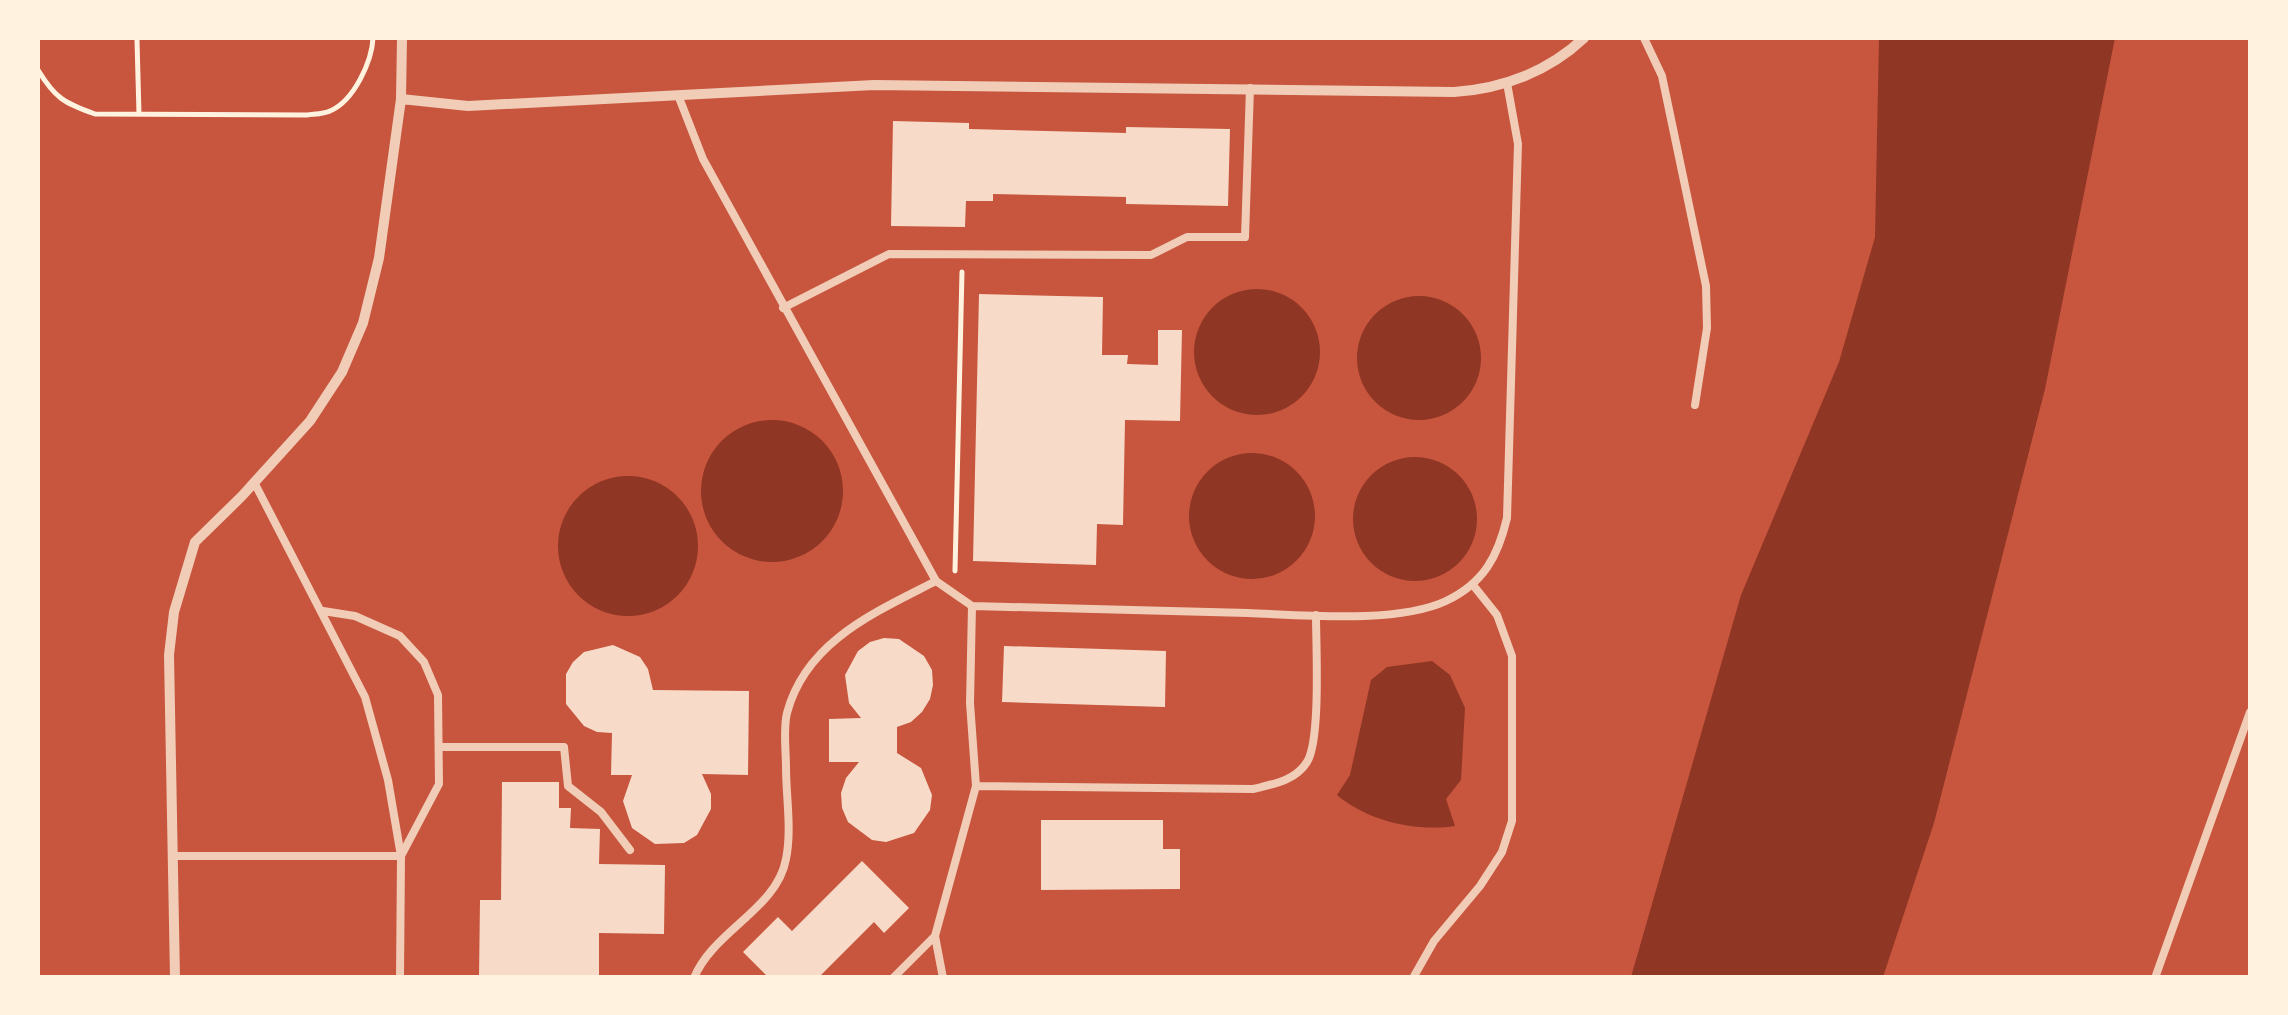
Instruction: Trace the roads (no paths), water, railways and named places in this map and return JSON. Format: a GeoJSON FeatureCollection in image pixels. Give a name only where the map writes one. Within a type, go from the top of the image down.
{"type":"FeatureCollection","features":[{"type":"Feature","properties":{"kind":"street"},"geometry":{"type":"LineString","coordinates":[[175,978],[169,656],[174,612],[194,542],[310,421],[342,372],[363,323],[379,258],[401,98],[402,38]]}},
{"type":"Feature","properties":{"kind":"street"},"geometry":{"type":"LineString","coordinates":[[401,98],[468,106],[874,86],[1454,92],[1507,83],[1540,70],[1584,38]]}},
{"type":"Feature","properties":{"kind":"lane"},"geometry":{"type":"LineString","coordinates":[[1644,38],[1662,76],[1706,286],[1706,328],[1695,405]]}},
{"type":"Feature","properties":{"kind":"lane"},"geometry":{"type":"LineString","coordinates":[[678,95],[703,159],[936,580],[972,606],[1316,615],[1402,613],[1444,602],[1473,585],[1498,553],[1507,518],[1518,144],[1507,83]]}},
{"type":"Feature","properties":{"kind":"lane"},"geometry":{"type":"LineString","coordinates":[[783,308],[889,254],[1151,255],[1187,237],[1246,237],[1250,88]]}},
{"type":"Feature","properties":{"kind":"lane"},"geometry":{"type":"LineString","coordinates":[[254,482],[365,697],[388,780],[401,856],[400,978]]}},
{"type":"Feature","properties":{"kind":"lane"},"geometry":{"type":"LineString","coordinates":[[694,978],[706,954],[776,884],[786,859],[786,716],[800,680],[824,647],[867,616],[936,580]]}},
{"type":"Feature","properties":{"kind":"lane"},"geometry":{"type":"LineString","coordinates":[[1413,978],[1434,942],[1502,852],[1512,821],[1512,656],[1497,615],[1473,585]]}},
{"type":"Feature","properties":{"kind":"lane"},"geometry":{"type":"LineString","coordinates":[[943,978],[935,936],[976,786],[970,703],[972,606]]}},
{"type":"Feature","properties":{"kind":"lane"},"geometry":{"type":"LineString","coordinates":[[323,611],[355,616],[400,636],[424,662],[438,695],[440,784],[401,856]]}},
{"type":"Feature","properties":{"kind":"lane"},"geometry":{"type":"LineString","coordinates":[[976,786],[1253,789],[1287,780],[1308,761],[1316,615]]}},
{"type":"Feature","properties":{"kind":"lane"},"geometry":{"type":"LineString","coordinates":[[2155,978],[2250,712]]}},
{"type":"Feature","properties":{"kind":"lane"},"geometry":{"type":"LineString","coordinates":[[439,747],[564,747],[568,786],[602,812],[630,850]]}},
{"type":"Feature","properties":{"kind":"lane"},"geometry":{"type":"LineString","coordinates":[[172,856],[401,856]]}},
{"type":"Feature","properties":{"kind":"lane"},"geometry":{"type":"LineString","coordinates":[[893,978],[935,936]]}}]}
